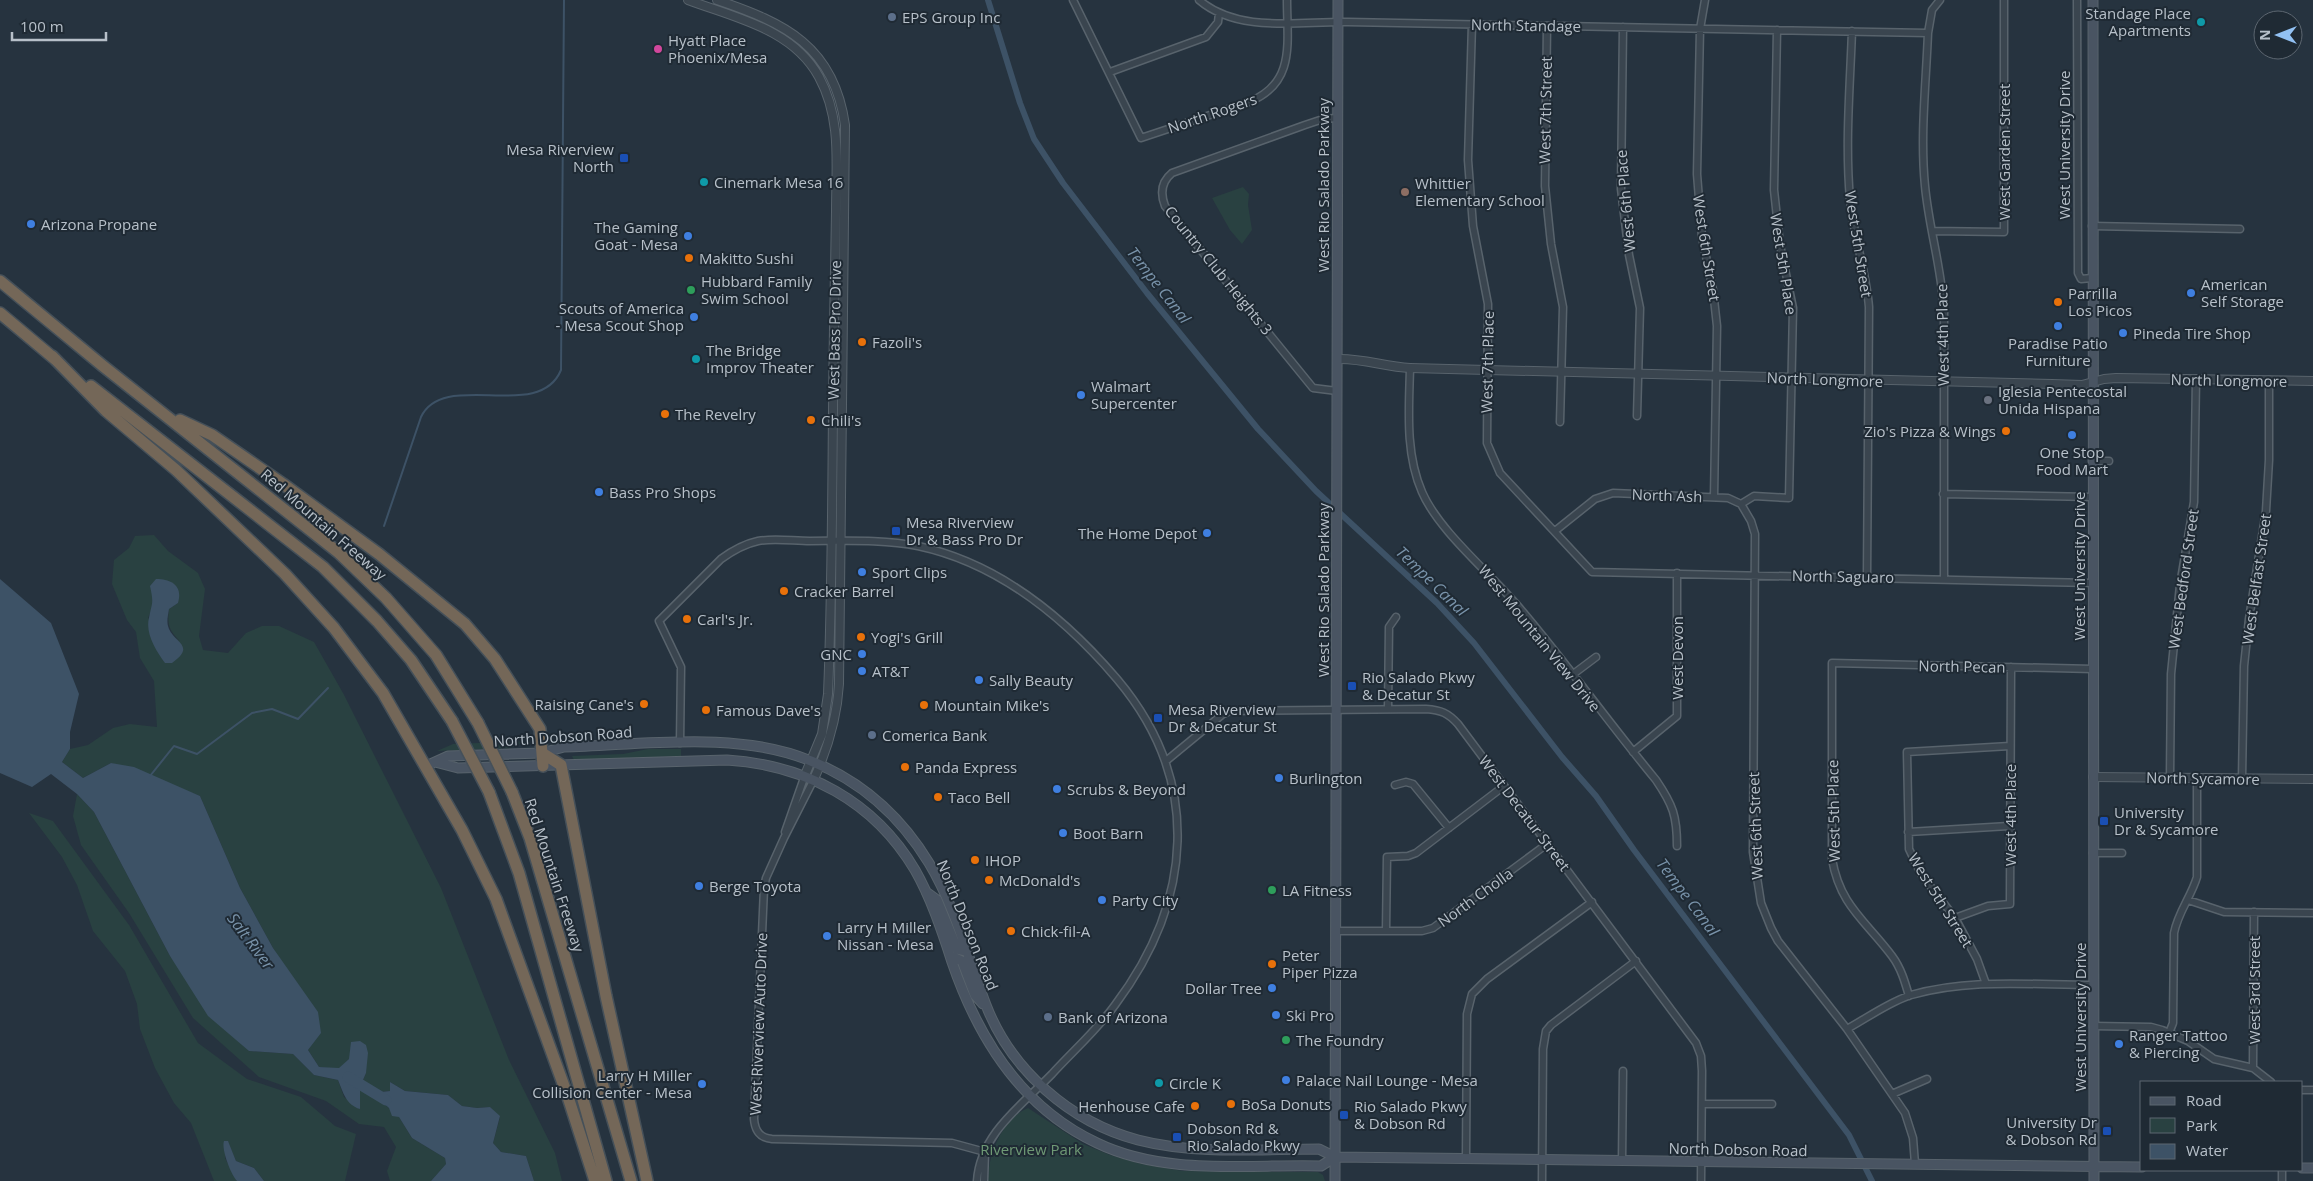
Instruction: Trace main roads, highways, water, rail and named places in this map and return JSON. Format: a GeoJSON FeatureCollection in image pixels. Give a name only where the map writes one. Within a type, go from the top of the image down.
{"type":"FeatureCollection","features":[{"type":"Feature","properties":{"kind":"highway","name":"Red Mountain Freeway"},"geometry":{"type":"LineString","coordinates":[[0,281],[54,327],[332,547],[386,598],[436,655],[478,724],[512,792],[532,846],[631,1181]]}},
{"type":"Feature","properties":{"kind":"highway"},"geometry":{"type":"LineString","coordinates":[[0,313],[52,356],[323,567],[377,621],[411,660],[452,721],[489,792],[519,873],[606,1181]]}},
{"type":"Feature","properties":{"kind":"highway"},"geometry":{"type":"LineString","coordinates":[[52,356],[106,411],[182,476],[285,574],[334,628],[360,661],[430,764],[496,899],[568,1097],[595,1181]]}},
{"type":"Feature","properties":{"kind":"highway"},"geometry":{"type":"LineString","coordinates":[[162,412],[212,435],[379,554],[451,611],[475,634],[508,678],[540,730],[543,766]]}},
{"type":"Feature","properties":{"kind":"highway"},"geometry":{"type":"LineString","coordinates":[[542,753],[561,765],[606,996],[647,1181]]}},
{"type":"Feature","properties":{"kind":"main road","name":"West Rio Salado Parkway"},"geometry":{"type":"LineString","coordinates":[[1335,1181],[1338,0]]}},
{"type":"Feature","properties":{"kind":"main road","name":"West University Drive"},"geometry":{"type":"LineString","coordinates":[[2093,0],[2094,1181]]}},
{"type":"Feature","properties":{"kind":"main road","name":"North Dobson Road"},"geometry":{"type":"LineString","coordinates":[[430,764],[448,756],[542,753],[564,747],[680,743],[756,746],[869,794],[908,832],[930,864],[987,1008],[1006,1044],[1041,1085],[1083,1118],[1135,1139],[1184,1148],[1319,1149],[1335,1157],[2140,1167]]}},
{"type":"Feature","properties":{"kind":"main road","name":"North Dobson Road"},"geometry":{"type":"LineString","coordinates":[[430,764],[458,768],[727,760],[813,770],[883,828],[905,854],[926,892],[977,1022],[990,1046],[1030,1096],[1068,1128],[1098,1144],[1130,1156],[1185,1164],[1321,1166],[1335,1157]]}},
{"type":"Feature","properties":{"kind":"main road"},"geometry":{"type":"LineString","coordinates":[[926,892],[937,900],[957,949],[966,951]]}},
{"type":"Feature","properties":{"kind":"main road"},"geometry":{"type":"LineString","coordinates":[[951,956],[962,961],[975,995],[987,1008]]}},
{"type":"Feature","properties":{"kind":"water"},"geometry":{"type":"Polygon","coordinates":[[[0,579],[51,623],[79,694],[70,732],[70,749],[62,762],[83,778],[111,763],[134,767],[200,796],[240,888],[273,948],[318,1012],[321,1033],[308,1050],[319,1067],[339,1068],[349,1059],[351,1042],[360,1041],[366,1045],[368,1053],[366,1073],[360,1087],[360,1109],[348,1101],[338,1080],[314,1075],[293,1054],[249,1051],[208,1016],[170,956],[94,812],[77,794],[51,774],[32,787],[0,773],[0,579]]]}},
{"type":"Feature","properties":{"kind":"water"},"geometry":{"type":"Polygon","coordinates":[[[156,579],[171,582],[179,592],[178,603],[169,609],[168,624],[172,634],[183,648],[179,657],[172,663],[165,663],[150,636],[148,624],[152,600],[150,586],[156,579]]]}},
{"type":"Feature","properties":{"kind":"water"},"geometry":{"type":"Polygon","coordinates":[[[390,1082],[405,1091],[448,1095],[462,1106],[490,1107],[500,1116],[493,1143],[501,1152],[526,1156],[534,1181],[431,1181],[446,1164],[445,1158],[412,1138],[399,1117],[392,1116],[389,1108],[372,1093],[390,1091],[390,1082]]]}},
{"type":"Feature","properties":{"kind":"water"},"geometry":{"type":"Polygon","coordinates":[[[224,1141],[228,1141],[236,1161],[254,1168],[264,1181],[237,1181],[227,1162],[223,1145],[224,1141]]]}},
{"type":"Feature","properties":{"kind":"waterway"},"geometry":{"type":"LineString","coordinates":[[384,526],[421,417],[433,403],[449,397],[470,395],[513,396],[533,393],[550,385],[561,370],[564,0]]}},
{"type":"Feature","properties":{"kind":"waterway","name":"Tempe Canal"},"geometry":{"type":"LineString","coordinates":[[988,0],[1020,103],[1034,139],[1063,183],[1147,293],[1258,429],[1316,491],[1437,603],[1474,643],[1562,757],[1596,796],[1634,850],[1849,1135],[1872,1181]]}},
{"type":"Feature","properties":{"kind":"waterway"},"geometry":{"type":"LineString","coordinates":[[150,776],[174,746],[197,754],[252,713],[272,709],[298,719],[328,688]]}},
{"type":"Feature","properties":{"kind":"waterway","name":"Salt River"},"geometry":{"type":"LineString","coordinates":[[348,1077],[386,1100]]}},
{"type":"Feature","properties":{"kind":"place","name":"EPS Group Inc"},"geometry":{"type":"Point","coordinates":[892,17]}},
{"type":"Feature","properties":{"kind":"place","name":"Standage Place Apartments"},"geometry":{"type":"Point","coordinates":[2201,22]}},
{"type":"Feature","properties":{"kind":"place","name":"Hyatt Place Phoenix/Mesa"},"geometry":{"type":"Point","coordinates":[658,49]}},
{"type":"Feature","properties":{"kind":"place","name":"Mesa Riverview North"},"geometry":{"type":"Point","coordinates":[624,158]}},
{"type":"Feature","properties":{"kind":"place","name":"Cinemark Mesa 16"},"geometry":{"type":"Point","coordinates":[704,182]}},
{"type":"Feature","properties":{"kind":"place","name":"Whittier Elementary School"},"geometry":{"type":"Point","coordinates":[1405,192]}},
{"type":"Feature","properties":{"kind":"place","name":"Arizona Propane"},"geometry":{"type":"Point","coordinates":[31,224]}},
{"type":"Feature","properties":{"kind":"place","name":"The Gaming Goat - Mesa"},"geometry":{"type":"Point","coordinates":[688,236]}},
{"type":"Feature","properties":{"kind":"place","name":"Makitto Sushi"},"geometry":{"type":"Point","coordinates":[689,258]}},
{"type":"Feature","properties":{"kind":"place","name":"Hubbard Family Swim School"},"geometry":{"type":"Point","coordinates":[691,290]}},
{"type":"Feature","properties":{"kind":"place","name":"American Self Storage"},"geometry":{"type":"Point","coordinates":[2191,293]}},
{"type":"Feature","properties":{"kind":"place","name":"Parrilla Los Picos"},"geometry":{"type":"Point","coordinates":[2058,302]}},
{"type":"Feature","properties":{"kind":"place","name":"Scouts of America - Mesa Scout Shop"},"geometry":{"type":"Point","coordinates":[694,317]}},
{"type":"Feature","properties":{"kind":"place","name":"Paradise Patio Furniture"},"geometry":{"type":"Point","coordinates":[2058,326]}},
{"type":"Feature","properties":{"kind":"place","name":"Pineda Tire Shop"},"geometry":{"type":"Point","coordinates":[2123,333]}},
{"type":"Feature","properties":{"kind":"place","name":"Fazoli's"},"geometry":{"type":"Point","coordinates":[862,342]}},
{"type":"Feature","properties":{"kind":"place","name":"The Bridge Improv Theater"},"geometry":{"type":"Point","coordinates":[696,359]}},
{"type":"Feature","properties":{"kind":"place","name":"Walmart Supercenter"},"geometry":{"type":"Point","coordinates":[1081,395]}},
{"type":"Feature","properties":{"kind":"place","name":"Iglesia Pentecostal Unida Hispana"},"geometry":{"type":"Point","coordinates":[1988,400]}},
{"type":"Feature","properties":{"kind":"place","name":"The Revelry"},"geometry":{"type":"Point","coordinates":[665,414]}},
{"type":"Feature","properties":{"kind":"place","name":"Chili's"},"geometry":{"type":"Point","coordinates":[811,420]}},
{"type":"Feature","properties":{"kind":"place","name":"Zio's Pizza & Wings"},"geometry":{"type":"Point","coordinates":[2006,431]}},
{"type":"Feature","properties":{"kind":"place","name":"One Stop Food Mart"},"geometry":{"type":"Point","coordinates":[2072,435]}},
{"type":"Feature","properties":{"kind":"place","name":"Bass Pro Shops"},"geometry":{"type":"Point","coordinates":[599,492]}},
{"type":"Feature","properties":{"kind":"place","name":"Mesa Riverview Dr & Bass Pro Dr"},"geometry":{"type":"Point","coordinates":[896,531]}},
{"type":"Feature","properties":{"kind":"place","name":"The Home Depot"},"geometry":{"type":"Point","coordinates":[1207,533]}},
{"type":"Feature","properties":{"kind":"place","name":"Sport Clips"},"geometry":{"type":"Point","coordinates":[862,572]}},
{"type":"Feature","properties":{"kind":"place","name":"Cracker Barrel"},"geometry":{"type":"Point","coordinates":[784,591]}},
{"type":"Feature","properties":{"kind":"place","name":"Carl's Jr."},"geometry":{"type":"Point","coordinates":[687,619]}},
{"type":"Feature","properties":{"kind":"place","name":"Yogi's Grill"},"geometry":{"type":"Point","coordinates":[861,637]}},
{"type":"Feature","properties":{"kind":"place","name":"GNC"},"geometry":{"type":"Point","coordinates":[862,654]}},
{"type":"Feature","properties":{"kind":"place","name":"AT&T"},"geometry":{"type":"Point","coordinates":[862,671]}},
{"type":"Feature","properties":{"kind":"place","name":"Sally Beauty"},"geometry":{"type":"Point","coordinates":[979,680]}},
{"type":"Feature","properties":{"kind":"place","name":"Rio Salado Pkwy & Decatur St"},"geometry":{"type":"Point","coordinates":[1352,686]}},
{"type":"Feature","properties":{"kind":"place","name":"Raising Cane's"},"geometry":{"type":"Point","coordinates":[644,704]}},
{"type":"Feature","properties":{"kind":"place","name":"Mountain Mike's"},"geometry":{"type":"Point","coordinates":[924,705]}},
{"type":"Feature","properties":{"kind":"place","name":"Famous Dave's"},"geometry":{"type":"Point","coordinates":[706,710]}},
{"type":"Feature","properties":{"kind":"place","name":"Mesa Riverview Dr & Decatur St"},"geometry":{"type":"Point","coordinates":[1158,718]}},
{"type":"Feature","properties":{"kind":"place","name":"Comerica Bank"},"geometry":{"type":"Point","coordinates":[872,735]}},
{"type":"Feature","properties":{"kind":"place","name":"Panda Express"},"geometry":{"type":"Point","coordinates":[905,767]}},
{"type":"Feature","properties":{"kind":"place","name":"Burlington"},"geometry":{"type":"Point","coordinates":[1279,778]}},
{"type":"Feature","properties":{"kind":"place","name":"Scrubs & Beyond"},"geometry":{"type":"Point","coordinates":[1057,789]}},
{"type":"Feature","properties":{"kind":"place","name":"Taco Bell"},"geometry":{"type":"Point","coordinates":[938,797]}},
{"type":"Feature","properties":{"kind":"place","name":"University Dr & Sycamore"},"geometry":{"type":"Point","coordinates":[2104,821]}},
{"type":"Feature","properties":{"kind":"place","name":"Boot Barn"},"geometry":{"type":"Point","coordinates":[1063,833]}},
{"type":"Feature","properties":{"kind":"place","name":"IHOP"},"geometry":{"type":"Point","coordinates":[975,860]}},
{"type":"Feature","properties":{"kind":"place","name":"McDonald's"},"geometry":{"type":"Point","coordinates":[989,880]}},
{"type":"Feature","properties":{"kind":"place","name":"Berge Toyota"},"geometry":{"type":"Point","coordinates":[699,886]}},
{"type":"Feature","properties":{"kind":"place","name":"LA Fitness"},"geometry":{"type":"Point","coordinates":[1272,890]}},
{"type":"Feature","properties":{"kind":"place","name":"Party City"},"geometry":{"type":"Point","coordinates":[1102,900]}},
{"type":"Feature","properties":{"kind":"place","name":"Chick-fil-A"},"geometry":{"type":"Point","coordinates":[1011,931]}},
{"type":"Feature","properties":{"kind":"place","name":"Larry H Miller Nissan - Mesa"},"geometry":{"type":"Point","coordinates":[827,936]}},
{"type":"Feature","properties":{"kind":"place","name":"Peter Piper Pizza"},"geometry":{"type":"Point","coordinates":[1272,964]}},
{"type":"Feature","properties":{"kind":"place","name":"Dollar Tree"},"geometry":{"type":"Point","coordinates":[1272,988]}},
{"type":"Feature","properties":{"kind":"place","name":"Ski Pro"},"geometry":{"type":"Point","coordinates":[1276,1015]}},
{"type":"Feature","properties":{"kind":"place","name":"Bank of Arizona"},"geometry":{"type":"Point","coordinates":[1048,1017]}},
{"type":"Feature","properties":{"kind":"place","name":"The Foundry"},"geometry":{"type":"Point","coordinates":[1286,1040]}},
{"type":"Feature","properties":{"kind":"place","name":"Ranger Tattoo & Piercing"},"geometry":{"type":"Point","coordinates":[2119,1044]}},
{"type":"Feature","properties":{"kind":"place","name":"Palace Nail Lounge - Mesa"},"geometry":{"type":"Point","coordinates":[1286,1080]}},
{"type":"Feature","properties":{"kind":"place","name":"Circle K"},"geometry":{"type":"Point","coordinates":[1159,1083]}},
{"type":"Feature","properties":{"kind":"place","name":"Larry H Miller Collision Center - Mesa"},"geometry":{"type":"Point","coordinates":[702,1084]}},
{"type":"Feature","properties":{"kind":"place","name":"BoSa Donuts"},"geometry":{"type":"Point","coordinates":[1231,1104]}},
{"type":"Feature","properties":{"kind":"place","name":"Henhouse Cafe"},"geometry":{"type":"Point","coordinates":[1195,1106]}},
{"type":"Feature","properties":{"kind":"place","name":"Rio Salado Pkwy & Dobson Rd"},"geometry":{"type":"Point","coordinates":[1344,1115]}},
{"type":"Feature","properties":{"kind":"place","name":"University Dr & Dobson Rd"},"geometry":{"type":"Point","coordinates":[2107,1131]}},
{"type":"Feature","properties":{"kind":"place","name":"Dobson Rd & Rio Salado Pkwy"},"geometry":{"type":"Point","coordinates":[1177,1137]}},
{"type":"Feature","properties":{"kind":"park label","name":"Riverview Park"},"geometry":{"type":"Point","coordinates":[1031,1149]}}]}
